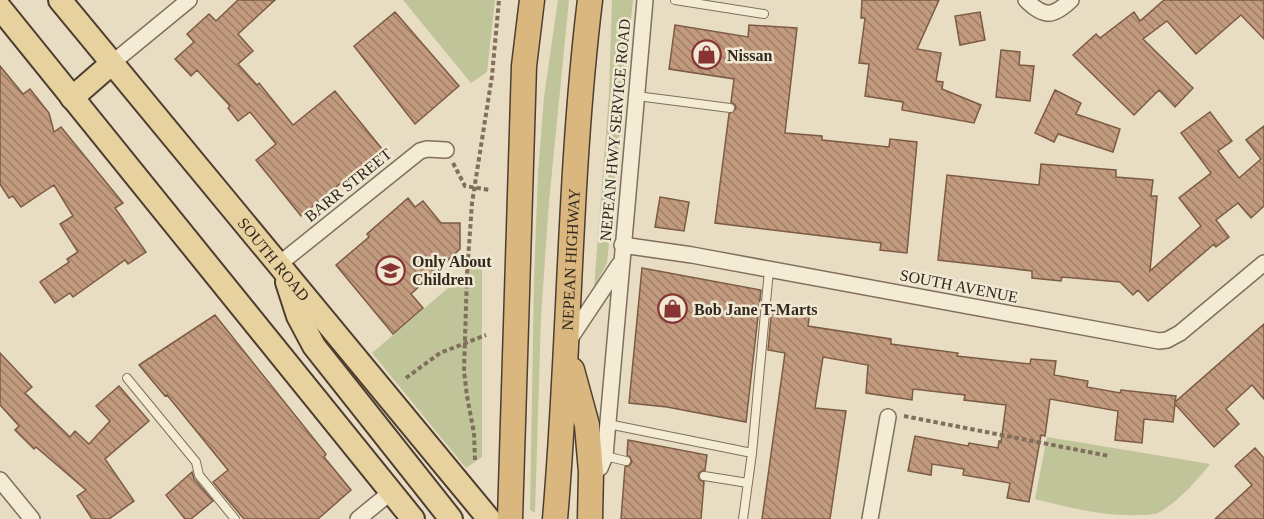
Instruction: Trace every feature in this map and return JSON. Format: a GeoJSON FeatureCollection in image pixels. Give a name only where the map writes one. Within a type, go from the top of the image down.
{"type":"FeatureCollection","features":[{"type":"Feature","properties":{"kind":"highway"},"geometry":{"type":"LineString","coordinates":[[510,519],[524,66],[532,0]]}},
{"type":"Feature","properties":{"kind":"highway","name":"NEPEAN HIGHWAY"},"geometry":{"type":"LineString","coordinates":[[555,519],[567,347],[575,169],[590,0]]}},
{"type":"Feature","properties":{"kind":"highway"},"geometry":{"type":"LineString","coordinates":[[567,347],[598,464],[590,519]]}},
{"type":"Feature","properties":{"kind":"main road","name":"SOUTH ROAD"},"geometry":{"type":"LineString","coordinates":[[60,0],[489,519]]}},
{"type":"Feature","properties":{"kind":"main road"},"geometry":{"type":"LineString","coordinates":[[0,9],[414,519]]}},
{"type":"Feature","properties":{"kind":"main road"},"geometry":{"type":"LineString","coordinates":[[72,98],[111,64]]}},
{"type":"Feature","properties":{"kind":"main road"},"geometry":{"type":"LineString","coordinates":[[282,269],[302,326],[324,359],[452,519]]}},
{"type":"Feature","properties":{"kind":"main road"},"geometry":{"type":"LineString","coordinates":[[300,379],[324,359]]}},
{"type":"Feature","properties":{"kind":"main road"},"geometry":{"type":"LineString","coordinates":[[391,492],[398,477],[400,456]]}},
{"type":"Feature","properties":{"kind":"street"},"geometry":{"type":"LineString","coordinates":[[111,64],[189,0]]}},
{"type":"Feature","properties":{"kind":"street","name":"NEPEAN HWY SERVICE ROAD"},"geometry":{"type":"LineString","coordinates":[[598,464],[608,424],[645,0]]}},
{"type":"Feature","properties":{"kind":"street"},"geometry":{"type":"LineString","coordinates":[[1026,0],[1039,11],[1053,14],[1071,0]]}},
{"type":"Feature","properties":{"kind":"street","name":"BARR STREET"},"geometry":{"type":"LineString","coordinates":[[282,269],[420,151],[446,150]]}},
{"type":"Feature","properties":{"kind":"street","name":"SOUTH AVENUE"},"geometry":{"type":"LineString","coordinates":[[622,245],[1159,341],[1167,340],[1180,333],[1264,263]]}},
{"type":"Feature","properties":{"kind":"street","name":"NEPEAN HWY SERVICE ROAD"},"geometry":{"type":"LineString","coordinates":[[567,347],[621,263]]}},
{"type":"Feature","properties":{"kind":"street"},"geometry":{"type":"LineString","coordinates":[[870,519],[888,417]]}},
{"type":"Feature","properties":{"kind":"street"},"geometry":{"type":"LineString","coordinates":[[0,480],[32,519]]}},
{"type":"Feature","properties":{"kind":"street"},"geometry":{"type":"LineString","coordinates":[[358,519],[391,492]]}},
{"type":"Feature","properties":{"kind":"lane"},"geometry":{"type":"LineString","coordinates":[[675,0],[764,14]]}},
{"type":"Feature","properties":{"kind":"lane"},"geometry":{"type":"LineString","coordinates":[[637,96],[730,108]]}},
{"type":"Feature","properties":{"kind":"lane"},"geometry":{"type":"LineString","coordinates":[[743,519],[752,453],[769,270]]}},
{"type":"Feature","properties":{"kind":"lane"},"geometry":{"type":"LineString","coordinates":[[127,378],[196,462],[200,475],[235,519]]}},
{"type":"Feature","properties":{"kind":"lane"},"geometry":{"type":"LineString","coordinates":[[608,424],[752,453]]}},
{"type":"Feature","properties":{"kind":"lane"},"geometry":{"type":"LineString","coordinates":[[598,464],[626,460]]}},
{"type":"Feature","properties":{"kind":"lane"},"geometry":{"type":"LineString","coordinates":[[704,476],[747,483]]}},
{"type":"Feature","properties":{"kind":"path"},"geometry":{"type":"LineString","coordinates":[[475,460],[474,433],[466,391],[467,274],[474,188],[495,52],[499,0]]}},
{"type":"Feature","properties":{"kind":"path"},"geometry":{"type":"LineString","coordinates":[[446,150],[465,186],[490,190]]}},
{"type":"Feature","properties":{"kind":"path"},"geometry":{"type":"LineString","coordinates":[[406,378],[431,358],[486,335]]}},
{"type":"Feature","properties":{"kind":"path"},"geometry":{"type":"LineString","coordinates":[[888,417],[908,417],[1109,456]]}},
{"type":"Feature","properties":{"kind":"green space"},"geometry":{"type":"Polygon","coordinates":[[[403,0],[495,0],[487,72],[471,83],[403,0]]]}},
{"type":"Feature","properties":{"kind":"green space"},"geometry":{"type":"Polygon","coordinates":[[[558,0],[569,0],[549,202],[541,316],[535,513],[530,510],[538,173],[544,97],[558,0]]]}},
{"type":"Feature","properties":{"kind":"green space"},"geometry":{"type":"Polygon","coordinates":[[[612,0],[633,0],[607,263],[594,288],[609,94],[612,0]]]}},
{"type":"Feature","properties":{"kind":"green space"},"geometry":{"type":"Polygon","coordinates":[[[482,259],[482,457],[466,468],[372,353],[482,259]]]}},
{"type":"Feature","properties":{"kind":"green space"},"geometry":{"type":"Polygon","coordinates":[[[1047,437],[1210,464],[1177,500],[1155,514],[1125,515],[1095,512],[1035,499],[1047,437]]]}},
{"type":"Feature","properties":{"kind":"building"},"geometry":{"type":"Polygon","coordinates":[[[238,0],[275,0],[238,34],[253,51],[238,64],[257,85],[259,83],[293,125],[335,91],[382,149],[301,216],[256,160],[276,144],[250,112],[238,121],[228,108],[230,106],[197,70],[191,76],[175,59],[194,42],[187,34],[209,14],[216,21],[238,0]]]}},
{"type":"Feature","properties":{"kind":"building"},"geometry":{"type":"Polygon","coordinates":[[[862,0],[939,0],[917,49],[941,53],[936,81],[943,82],[942,89],[981,105],[974,123],[902,110],[903,102],[865,96],[869,64],[859,63],[865,18],[861,18],[862,0]]]}},
{"type":"Feature","properties":{"kind":"building"},"geometry":{"type":"Polygon","coordinates":[[[1164,0],[1264,0],[1264,39],[1241,15],[1196,54],[1167,21],[1143,39],[1193,88],[1175,107],[1159,90],[1134,115],[1073,55],[1096,34],[1100,38],[1134,12],[1140,21],[1164,0]]]}},
{"type":"Feature","properties":{"kind":"building"},"geometry":{"type":"Polygon","coordinates":[[[395,12],[459,86],[415,124],[354,46],[395,12]]]}},
{"type":"Feature","properties":{"kind":"building"},"geometry":{"type":"Polygon","coordinates":[[[980,12],[985,40],[960,45],[955,16],[980,12]]]}},
{"type":"Feature","properties":{"kind":"building"},"geometry":{"type":"Polygon","coordinates":[[[675,25],[748,37],[749,25],[797,28],[785,133],[822,136],[822,140],[889,147],[890,139],[917,142],[907,253],[880,250],[881,243],[715,223],[729,114],[736,109],[731,102],[734,79],[669,69],[675,25]]]}},
{"type":"Feature","properties":{"kind":"building"},"geometry":{"type":"Polygon","coordinates":[[[1001,50],[1020,52],[1019,65],[1034,66],[1030,101],[996,97],[1001,50]]]}},
{"type":"Feature","properties":{"kind":"building"},"geometry":{"type":"Polygon","coordinates":[[[0,66],[23,94],[30,89],[49,113],[54,132],[61,127],[123,203],[115,208],[146,252],[128,264],[125,260],[73,297],[70,293],[55,303],[40,282],[69,262],[67,259],[78,252],[60,224],[73,216],[54,185],[21,207],[13,196],[9,198],[0,184],[0,66]]]}},
{"type":"Feature","properties":{"kind":"building"},"geometry":{"type":"Polygon","coordinates":[[[1055,90],[1081,103],[1076,114],[1120,129],[1113,152],[1058,134],[1054,142],[1035,133],[1055,90]]]}},
{"type":"Feature","properties":{"kind":"building"},"geometry":{"type":"Polygon","coordinates":[[[1210,112],[1232,141],[1218,151],[1239,178],[1261,159],[1246,140],[1264,126],[1264,206],[1251,218],[1238,203],[1216,220],[1229,237],[1216,247],[1214,244],[1148,301],[1138,290],[1133,295],[1120,282],[1062,277],[1061,281],[1032,278],[1032,271],[938,260],[947,175],[1039,185],[1041,164],[1116,170],[1116,177],[1153,180],[1151,196],[1157,196],[1150,271],[1201,226],[1179,198],[1211,173],[1181,133],[1210,112]]]}},
{"type":"Feature","properties":{"kind":"building"},"geometry":{"type":"Polygon","coordinates":[[[660,197],[689,202],[684,231],[655,227],[660,197]]]}},
{"type":"Feature","properties":{"kind":"building","name":"Only About Children"},"geometry":{"type":"Polygon","coordinates":[[[408,198],[415,207],[423,201],[441,223],[460,223],[460,249],[411,294],[423,308],[393,334],[336,265],[369,237],[367,234],[408,198]]]}},
{"type":"Feature","properties":{"kind":"building"},"geometry":{"type":"Polygon","coordinates":[[[642,268],[761,290],[746,422],[667,407],[629,403],[642,268]]]}},
{"type":"Feature","properties":{"kind":"building"},"geometry":{"type":"Polygon","coordinates":[[[772,306],[810,312],[808,326],[891,339],[891,344],[958,353],[957,356],[1030,364],[1031,359],[1056,361],[1054,375],[1088,381],[1087,387],[1120,393],[1121,390],[1176,396],[1175,402],[1264,324],[1264,399],[1252,385],[1226,409],[1239,424],[1214,447],[1175,404],[1173,422],[1144,419],[1142,443],[1115,440],[1118,411],[1050,399],[1045,436],[1041,435],[1029,502],[1007,498],[1010,483],[963,475],[964,469],[932,464],[931,475],[908,471],[915,436],[968,446],[969,443],[998,448],[999,441],[1001,442],[1006,405],[964,400],[965,395],[913,389],[912,400],[866,393],[868,365],[823,357],[815,408],[846,411],[830,519],[762,519],[785,353],[768,350],[772,306]]]}},
{"type":"Feature","properties":{"kind":"building"},"geometry":{"type":"Polygon","coordinates":[[[215,315],[326,454],[324,457],[351,490],[318,519],[244,519],[213,482],[228,470],[167,395],[165,396],[139,365],[215,315]]]}},
{"type":"Feature","properties":{"kind":"building"},"geometry":{"type":"Polygon","coordinates":[[[0,353],[32,387],[25,393],[70,437],[75,431],[89,444],[110,421],[96,406],[119,386],[149,421],[105,459],[134,501],[109,519],[92,519],[77,496],[86,490],[36,447],[34,449],[15,430],[19,426],[0,405],[0,353]]]}},
{"type":"Feature","properties":{"kind":"building"},"geometry":{"type":"Polygon","coordinates":[[[628,440],[707,455],[705,470],[698,476],[704,482],[701,519],[621,519],[625,467],[632,462],[627,455],[628,440]]]}},
{"type":"Feature","properties":{"kind":"building"},"geometry":{"type":"Polygon","coordinates":[[[1255,448],[1264,458],[1264,519],[1215,519],[1252,485],[1235,466],[1255,448]]]}},
{"type":"Feature","properties":{"kind":"building"},"geometry":{"type":"Polygon","coordinates":[[[192,472],[194,479],[213,501],[191,519],[185,519],[166,495],[192,472]]]}},
{"type":"Feature","properties":{"kind":"place","name":"Nissan"},"geometry":{"type":"Point","coordinates":[706,55]}},
{"type":"Feature","properties":{"kind":"place","name":"Only About Children"},"geometry":{"type":"Point","coordinates":[391,270]}},
{"type":"Feature","properties":{"kind":"place","name":"Bob Jane T-Marts"},"geometry":{"type":"Point","coordinates":[673,309]}}]}
